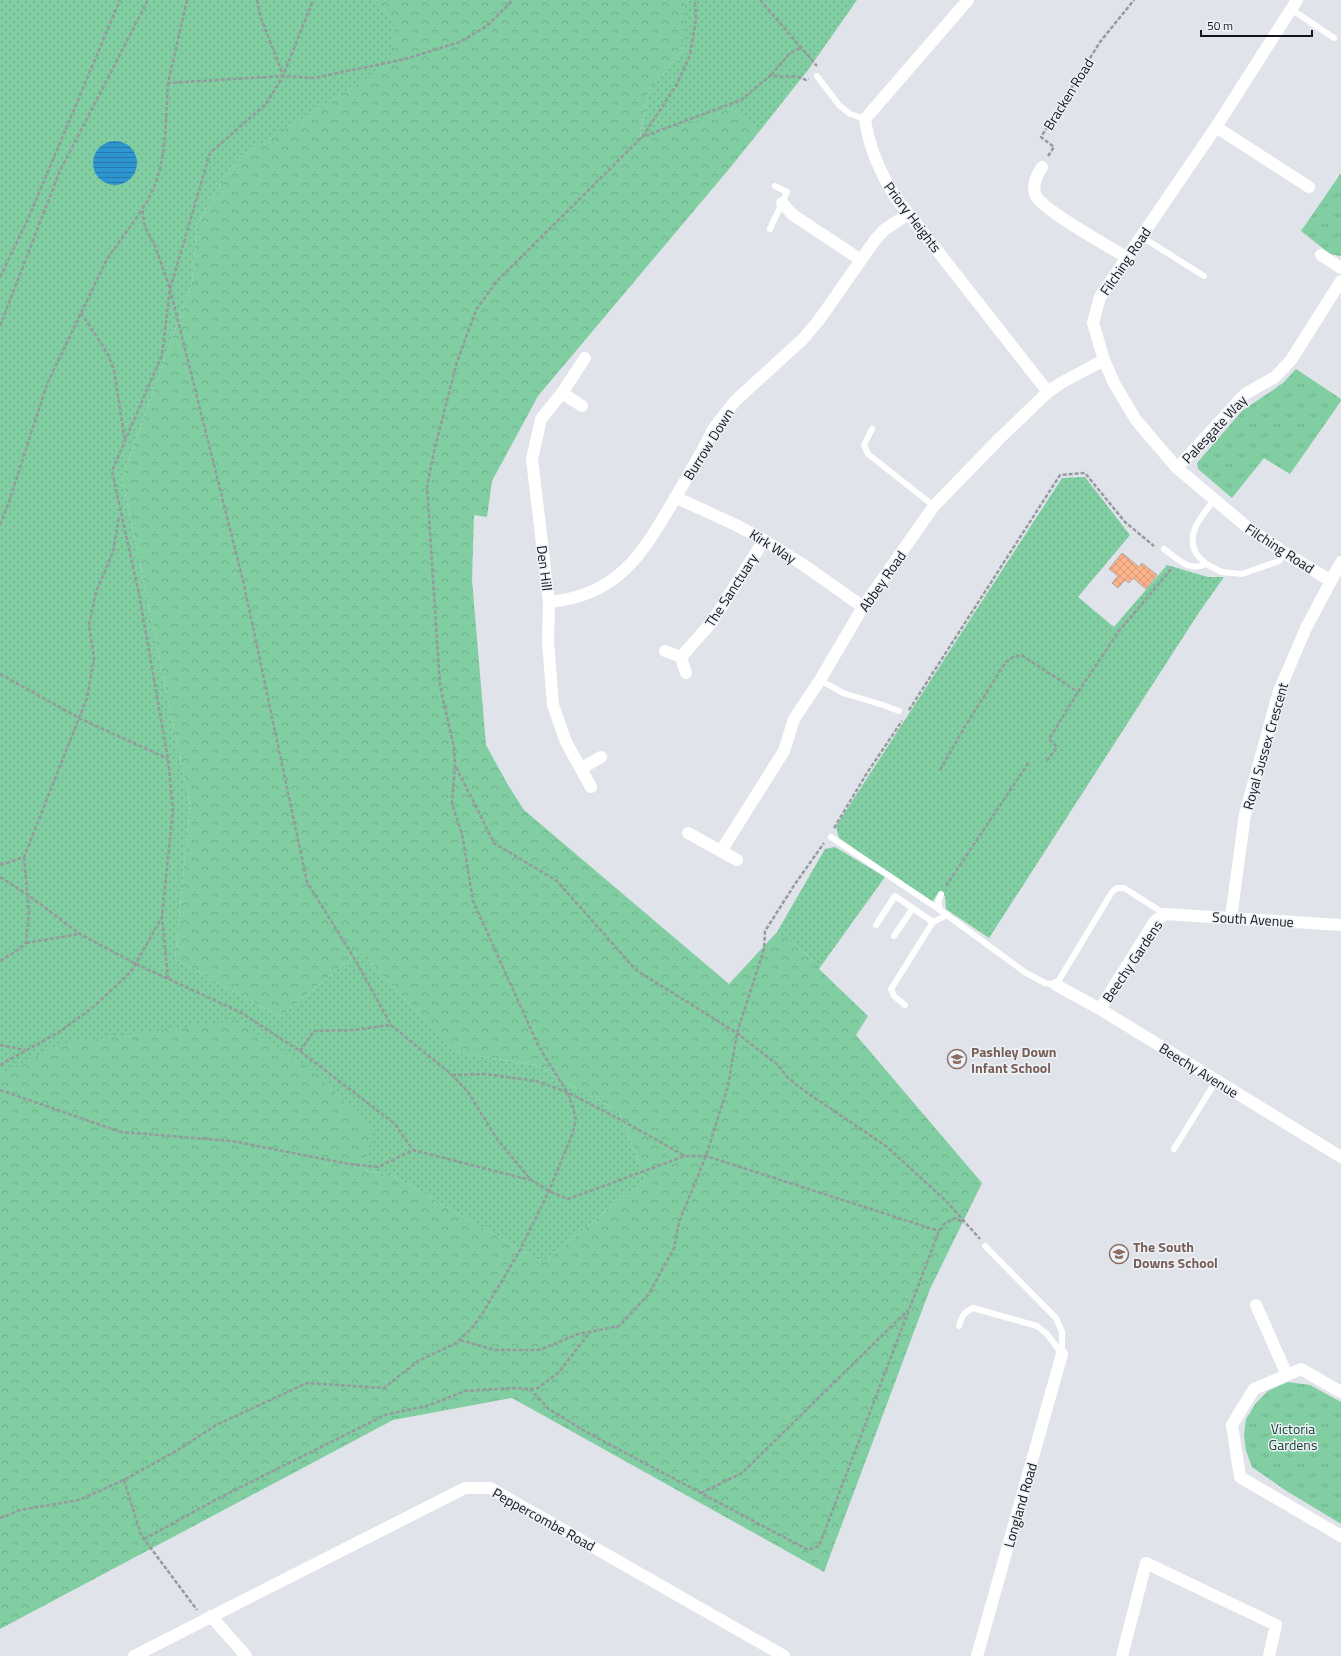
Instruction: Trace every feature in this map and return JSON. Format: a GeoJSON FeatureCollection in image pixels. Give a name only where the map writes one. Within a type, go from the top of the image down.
{"type":"FeatureCollection","features":[{"type":"Feature","properties":{"kind":"street"},"geometry":{"type":"LineString","coordinates":[[865,119],[968,0]]}},
{"type":"Feature","properties":{"kind":"street","name":"Filching Road"},"geometry":{"type":"LineString","coordinates":[[1294,5],[1216,126],[1128,258],[1100,297],[1093,323],[1104,360],[1114,383],[1136,420],[1177,468],[1247,527],[1285,554],[1331,580]]}},
{"type":"Feature","properties":{"kind":"street","name":"Priory Heights"},"geometry":{"type":"LineString","coordinates":[[865,119],[867,135],[882,175],[896,198],[1048,392]]}},
{"type":"Feature","properties":{"kind":"street"},"geometry":{"type":"LineString","coordinates":[[1216,126],[1309,188]]}},
{"type":"Feature","properties":{"kind":"street"},"geometry":{"type":"LineString","coordinates":[[1042,167],[1036,176],[1034,187],[1036,197],[1049,208],[1077,227],[1128,258]]}},
{"type":"Feature","properties":{"kind":"street"},"geometry":{"type":"LineString","coordinates":[[782,203],[793,214],[861,260]]}},
{"type":"Feature","properties":{"kind":"street","name":"Burrow Down"},"geometry":{"type":"LineString","coordinates":[[549,602],[568,600],[586,594],[608,584],[629,567],[650,540],[714,428],[724,415],[752,384],[802,339],[819,320],[884,230],[908,214]]}},
{"type":"Feature","properties":{"kind":"street"},"geometry":{"type":"LineString","coordinates":[[1321,255],[1341,268]]}},
{"type":"Feature","properties":{"kind":"street","name":"Palesgate Way"},"geometry":{"type":"LineString","coordinates":[[1177,468],[1245,394],[1275,377],[1291,360],[1341,281]]}},
{"type":"Feature","properties":{"kind":"street","name":"Den Hill"},"geometry":{"type":"LineString","coordinates":[[585,358],[562,393],[542,419],[532,459],[549,602],[548,641],[553,705],[566,742],[582,768],[591,787]]}},
{"type":"Feature","properties":{"kind":"street","name":"Abbey Road"},"geometry":{"type":"LineString","coordinates":[[721,851],[784,751],[794,719],[820,680],[863,607],[934,506],[1000,438],[1048,392],[1073,376],[1104,360]]}},
{"type":"Feature","properties":{"kind":"street"},"geometry":{"type":"LineString","coordinates":[[562,393],[582,406]]}},
{"type":"Feature","properties":{"kind":"street","name":"Kirk Way"},"geometry":{"type":"LineString","coordinates":[[675,497],[738,526],[764,540],[805,566],[863,607]]}},
{"type":"Feature","properties":{"kind":"street","name":"The Sanctuary"},"geometry":{"type":"LineString","coordinates":[[681,657],[712,622],[764,540]]}},
{"type":"Feature","properties":{"kind":"street","name":"Royal Sussex Crescent"},"geometry":{"type":"LineString","coordinates":[[1231,918],[1245,814],[1279,691],[1306,628],[1341,562]]}},
{"type":"Feature","properties":{"kind":"street"},"geometry":{"type":"LineString","coordinates":[[665,651],[681,657],[686,673]]}},
{"type":"Feature","properties":{"kind":"street"},"geometry":{"type":"LineString","coordinates":[[582,768],[601,757]]}},
{"type":"Feature","properties":{"kind":"street"},"geometry":{"type":"LineString","coordinates":[[688,833],[736,860]]}},
{"type":"Feature","properties":{"kind":"street","name":"South Avenue"},"geometry":{"type":"LineString","coordinates":[[1165,914],[1341,925]]}},
{"type":"Feature","properties":{"kind":"street","name":"Beechy Gardens"},"geometry":{"type":"LineString","coordinates":[[1100,1009],[1155,922],[1165,914]]}},
{"type":"Feature","properties":{"kind":"street","name":"Beechy Avenue"},"geometry":{"type":"LineString","coordinates":[[1056,985],[1100,1009],[1216,1081],[1339,1152]]}},
{"type":"Feature","properties":{"kind":"street"},"geometry":{"type":"LineString","coordinates":[[1256,1305],[1287,1375]]}},
{"type":"Feature","properties":{"kind":"street","name":"Longland Road"},"geometry":{"type":"LineString","coordinates":[[977,1656],[1062,1354]]}},
{"type":"Feature","properties":{"kind":"street"},"geometry":{"type":"LineString","coordinates":[[1341,1392],[1300,1369],[1254,1389],[1232,1425],[1240,1477],[1341,1536]]}},
{"type":"Feature","properties":{"kind":"street","name":"Peppercombe Road"},"geometry":{"type":"LineString","coordinates":[[134,1656],[465,1488],[490,1488],[784,1656]]}},
{"type":"Feature","properties":{"kind":"street"},"geometry":{"type":"LineString","coordinates":[[1122,1656],[1146,1563],[1276,1626],[1269,1656]]}},
{"type":"Feature","properties":{"kind":"street"},"geometry":{"type":"LineString","coordinates":[[208,1618],[246,1656]]}},
{"type":"Feature","properties":{"kind":"lane"},"geometry":{"type":"LineString","coordinates":[[1294,5],[1334,38]]}},
{"type":"Feature","properties":{"kind":"lane"},"geometry":{"type":"LineString","coordinates":[[816,76],[839,105],[850,114],[865,119]]}},
{"type":"Feature","properties":{"kind":"lane"},"geometry":{"type":"LineString","coordinates":[[770,229],[787,192],[775,186]]}},
{"type":"Feature","properties":{"kind":"lane"},"geometry":{"type":"LineString","coordinates":[[1142,237],[1204,276]]}},
{"type":"Feature","properties":{"kind":"lane"},"geometry":{"type":"LineString","coordinates":[[872,429],[864,445],[868,454],[934,506]]}},
{"type":"Feature","properties":{"kind":"lane"},"geometry":{"type":"LineString","coordinates":[[1214,500],[1194,528],[1192,541],[1196,553],[1206,564],[1222,572],[1242,574],[1280,561],[1285,554]]}},
{"type":"Feature","properties":{"kind":"lane"},"geometry":{"type":"LineString","coordinates":[[1164,549],[1179,561],[1190,567],[1198,568],[1206,564]]}},
{"type":"Feature","properties":{"kind":"lane"},"geometry":{"type":"LineString","coordinates":[[820,680],[843,693],[883,704],[899,711]]}},
{"type":"Feature","properties":{"kind":"lane"},"geometry":{"type":"LineString","coordinates":[[831,837],[940,910],[1026,973],[1045,983],[1056,985],[1112,892],[1117,888],[1124,888],[1165,914]]}},
{"type":"Feature","properties":{"kind":"lane"},"geometry":{"type":"LineString","coordinates":[[940,910],[938,902],[941,894]]}},
{"type":"Feature","properties":{"kind":"lane"},"geometry":{"type":"LineString","coordinates":[[876,925],[895,896],[933,922]]}},
{"type":"Feature","properties":{"kind":"lane"},"geometry":{"type":"LineString","coordinates":[[894,936],[913,908]]}},
{"type":"Feature","properties":{"kind":"lane"},"geometry":{"type":"LineString","coordinates":[[905,1005],[894,996],[892,989],[933,922],[947,915]]}},
{"type":"Feature","properties":{"kind":"lane"},"geometry":{"type":"LineString","coordinates":[[1174,1148],[1216,1081]]}},
{"type":"Feature","properties":{"kind":"lane"},"geometry":{"type":"LineString","coordinates":[[985,1246],[1056,1318],[1062,1332],[1062,1354]]}},
{"type":"Feature","properties":{"kind":"lane"},"geometry":{"type":"LineString","coordinates":[[959,1326],[961,1317],[965,1312],[973,1308],[1037,1326],[1047,1334],[1062,1354]]}},
{"type":"Feature","properties":{"kind":"path"},"geometry":{"type":"LineString","coordinates":[[0,277],[28,219],[120,0]]}},
{"type":"Feature","properties":{"kind":"path"},"geometry":{"type":"LineString","coordinates":[[0,326],[59,173],[148,0]]}},
{"type":"Feature","properties":{"kind":"path"},"geometry":{"type":"LineString","coordinates":[[257,0],[261,18],[283,76]]}},
{"type":"Feature","properties":{"kind":"path"},"geometry":{"type":"LineString","coordinates":[[168,979],[162,917],[173,809],[168,760],[139,594],[112,471],[162,355],[170,290],[210,152],[266,104],[283,76],[313,0]]}},
{"type":"Feature","properties":{"kind":"path"},"geometry":{"type":"LineString","coordinates":[[168,83],[283,76],[314,78],[405,59],[460,42],[487,26],[513,0]]}},
{"type":"Feature","properties":{"kind":"path"},"geometry":{"type":"LineString","coordinates":[[0,1518],[20,1510],[79,1500],[124,1480],[178,1450],[216,1425],[307,1383],[384,1388],[418,1361],[460,1340],[473,1327],[519,1252],[549,1191],[572,1135],[576,1120],[567,1092],[539,1046],[473,901],[462,834],[452,804],[455,765],[454,747],[440,686],[427,486],[435,447],[457,362],[476,310],[498,280],[644,136],[677,84],[690,55],[696,19],[695,0]]}},
{"type":"Feature","properties":{"kind":"path"},"geometry":{"type":"LineString","coordinates":[[760,0],[818,67],[819,71],[816,76],[806,80],[798,75],[780,77],[771,75]]}},
{"type":"Feature","properties":{"kind":"path","name":"Bracken Road"},"geometry":{"type":"LineString","coordinates":[[1042,167],[1054,147],[1041,137],[1100,42],[1134,0]]}},
{"type":"Feature","properties":{"kind":"path"},"geometry":{"type":"LineString","coordinates":[[0,525],[10,502],[47,384],[107,259],[150,198],[161,168],[168,83],[187,1]]}},
{"type":"Feature","properties":{"kind":"path"},"geometry":{"type":"LineString","coordinates":[[644,136],[741,100],[771,75],[790,53],[801,48]]}},
{"type":"Feature","properties":{"kind":"path"},"geometry":{"type":"LineString","coordinates":[[142,209],[146,227],[155,246],[170,290],[244,585],[306,882],[357,963],[391,1025],[452,1075],[468,1092],[497,1139],[531,1180]]}},
{"type":"Feature","properties":{"kind":"path"},"geometry":{"type":"LineString","coordinates":[[81,313],[108,354],[114,370],[125,442]]}},
{"type":"Feature","properties":{"kind":"path"},"geometry":{"type":"LineString","coordinates":[[460,1340],[495,1350],[539,1350],[578,1334],[619,1326],[649,1294],[674,1248],[679,1222],[706,1156],[728,1086],[737,1033],[764,949],[765,931],[823,844],[831,837],[835,823],[867,772],[910,709],[1060,475],[1085,473],[1124,522],[1157,549],[1164,549]]}},
{"type":"Feature","properties":{"kind":"path"},"geometry":{"type":"LineString","coordinates":[[26,943],[29,912],[24,857],[88,698],[94,658],[89,625],[96,592],[113,552],[120,513]]}},
{"type":"Feature","properties":{"kind":"path"},"geometry":{"type":"LineString","coordinates":[[1047,761],[1057,747],[1049,739],[1078,692],[1119,631],[1179,561]]}},
{"type":"Feature","properties":{"kind":"path"},"geometry":{"type":"LineString","coordinates":[[940,770],[967,723],[1006,662],[1015,656],[1023,656],[1078,692]]}},
{"type":"Feature","properties":{"kind":"path"},"geometry":{"type":"LineString","coordinates":[[0,674],[79,718],[168,760]]}},
{"type":"Feature","properties":{"kind":"path"},"geometry":{"type":"LineString","coordinates":[[941,894],[1029,762]]}},
{"type":"Feature","properties":{"kind":"path"},"geometry":{"type":"LineString","coordinates":[[455,765],[494,843],[557,880],[636,970],[737,1033],[778,1065],[787,1077],[806,1092],[886,1146],[947,1202],[985,1246]]}},
{"type":"Feature","properties":{"kind":"path"},"geometry":{"type":"LineString","coordinates":[[0,864],[24,857]]}},
{"type":"Feature","properties":{"kind":"path"},"geometry":{"type":"LineString","coordinates":[[0,877],[28,895],[80,934],[136,964],[240,1012],[300,1051],[395,1124],[413,1150]]}},
{"type":"Feature","properties":{"kind":"path"},"geometry":{"type":"LineString","coordinates":[[0,1065],[59,1032],[92,1008],[131,972],[162,917]]}},
{"type":"Feature","properties":{"kind":"path"},"geometry":{"type":"LineString","coordinates":[[0,960],[15,952],[26,943],[80,934]]}},
{"type":"Feature","properties":{"kind":"path"},"geometry":{"type":"LineString","coordinates":[[300,1051],[314,1031],[354,1030],[391,1025]]}},
{"type":"Feature","properties":{"kind":"path"},"geometry":{"type":"LineString","coordinates":[[0,1045],[26,1050]]}},
{"type":"Feature","properties":{"kind":"path"},"geometry":{"type":"LineString","coordinates":[[452,1075],[485,1074],[536,1081],[567,1092],[685,1156]]}},
{"type":"Feature","properties":{"kind":"path"},"geometry":{"type":"LineString","coordinates":[[0,1090],[121,1132],[232,1141],[349,1164],[378,1167],[413,1150],[531,1180],[549,1191],[568,1199],[685,1156],[706,1156],[939,1231]]}},
{"type":"Feature","properties":{"kind":"path"},"geometry":{"type":"LineString","coordinates":[[530,1389],[549,1409],[588,1433],[808,1550],[819,1546],[939,1231],[944,1224],[955,1218],[968,1226]]}},
{"type":"Feature","properties":{"kind":"path"},"geometry":{"type":"LineString","coordinates":[[700,1493],[742,1473],[910,1309]]}},
{"type":"Feature","properties":{"kind":"path"},"geometry":{"type":"LineString","coordinates":[[144,1539],[219,1498],[384,1415],[430,1405],[465,1391],[538,1388],[552,1378],[591,1331]]}},
{"type":"Feature","properties":{"kind":"path"},"geometry":{"type":"LineString","coordinates":[[124,1480],[141,1535],[208,1618]]}},
{"type":"Feature","properties":{"kind":"green space"},"geometry":{"type":"Polygon","coordinates":[[[0,0],[377,0],[395,24],[391,63],[237,159],[197,224],[192,283],[122,478],[190,805],[175,959],[280,1017],[360,951],[454,1052],[535,1065],[619,1112],[645,1179],[543,1263],[394,1176],[365,1170],[5,1074],[0,1074],[0,0]]]}},
{"type":"Feature","properties":{"kind":"green space"},"geometry":{"type":"Polygon","coordinates":[[[377,0],[684,0],[684,48],[648,93],[639,142],[732,108],[758,133],[538,396],[492,481],[487,517],[474,515],[472,580],[486,745],[524,810],[729,984],[777,932],[821,966],[819,969],[868,1016],[856,1035],[982,1183],[930,1289],[824,1572],[512,1398],[393,1420],[0,1629],[0,1074],[5,1074],[58,1044],[236,1020],[317,1074],[372,1131],[365,1170],[394,1176],[543,1263],[645,1179],[619,1112],[535,1065],[454,1052],[360,951],[280,1017],[175,959],[190,805],[122,478],[192,283],[197,224],[237,159],[390,63],[395,24],[377,0]]]}},
{"type":"Feature","properties":{"kind":"green space"},"geometry":{"type":"Polygon","coordinates":[[[684,0],[857,0],[808,70],[758,133],[732,108],[639,143],[648,93],[684,48],[684,0]]]}},
{"type":"Feature","properties":{"kind":"green space"},"geometry":{"type":"Polygon","coordinates":[[[1341,173],[1340,256],[1330,254],[1301,231],[1341,173]]]}},
{"type":"Feature","properties":{"kind":"green space"},"geometry":{"type":"Polygon","coordinates":[[[1296,369],[1341,399],[1341,401],[1290,474],[1264,458],[1232,498],[1198,469],[1197,463],[1242,411],[1283,383],[1296,369]]]}},
{"type":"Feature","properties":{"kind":"green space"},"geometry":{"type":"Polygon","coordinates":[[[1085,477],[1130,535],[1078,597],[1114,627],[1167,565],[1208,577],[1224,577],[1198,614],[989,938],[946,909],[945,896],[939,892],[932,902],[839,838],[836,826],[1062,478],[1085,477]]]}},
{"type":"Feature","properties":{"kind":"green space"},"geometry":{"type":"Polygon","coordinates":[[[835,847],[885,877],[821,966],[777,932],[825,849],[835,847]]]}},
{"type":"Feature","properties":{"kind":"green space","name":"Victoria Gardens"},"geometry":{"type":"Polygon","coordinates":[[[1288,1382],[1310,1385],[1341,1402],[1341,1524],[1285,1490],[1252,1467],[1246,1451],[1244,1435],[1246,1419],[1256,1403],[1268,1391],[1288,1382]]]}},
{"type":"Feature","properties":{"kind":"water"},"geometry":{"type":"Polygon","coordinates":[[[111,141],[119,141],[124,142],[131,147],[136,154],[136,172],[131,179],[124,184],[111,185],[103,182],[96,175],[93,167],[93,159],[96,151],[103,144],[111,141]]]}},
{"type":"Feature","properties":{"kind":"building"},"geometry":{"type":"Polygon","coordinates":[[[1122,553],[1139,567],[1142,563],[1157,575],[1146,589],[1133,578],[1129,583],[1125,580],[1118,588],[1112,583],[1118,576],[1109,569],[1122,553]]]}},
{"type":"Feature","properties":{"kind":"place","name":"Pashley Down Infant School"},"geometry":{"type":"Point","coordinates":[957,1059]}},
{"type":"Feature","properties":{"kind":"place","name":"The South Downs School"},"geometry":{"type":"Point","coordinates":[1119,1254]}}]}
